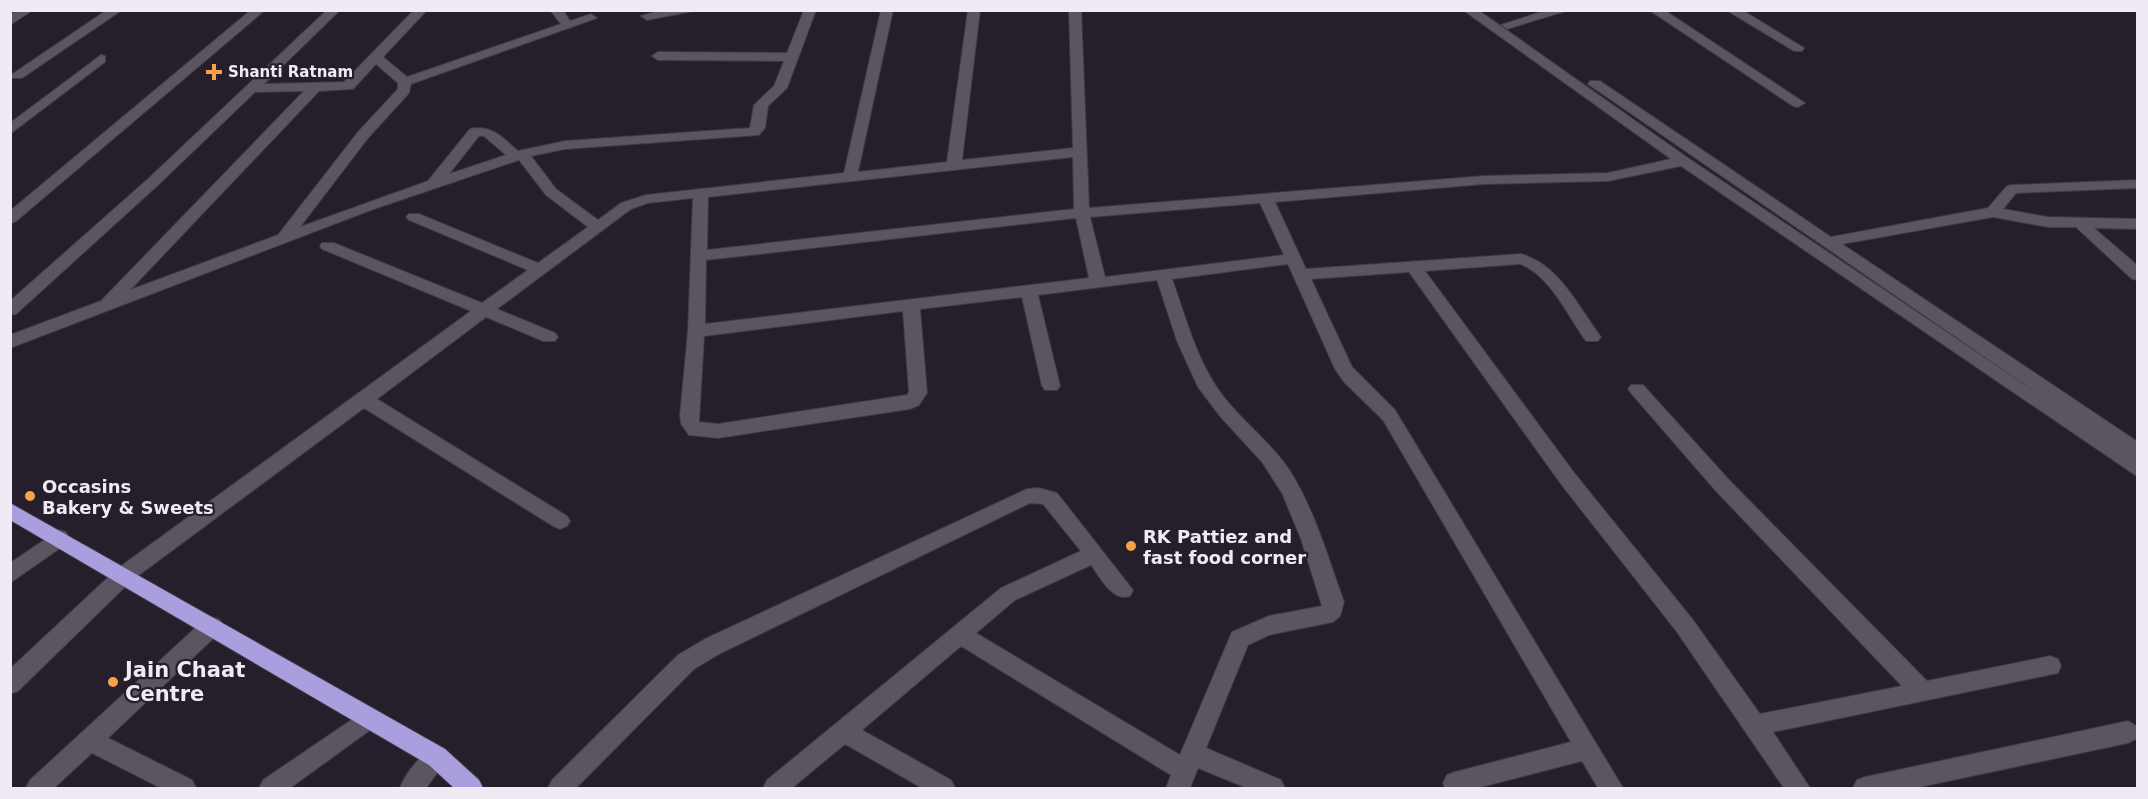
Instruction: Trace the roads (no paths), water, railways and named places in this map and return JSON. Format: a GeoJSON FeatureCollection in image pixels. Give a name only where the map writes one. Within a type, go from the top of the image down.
{"type":"FeatureCollection","features":[{"type":"Feature","properties":{"kind":"highway"},"geometry":{"type":"LineString","coordinates":[[10,510],[437,757],[471,789]]}},
{"type":"Feature","properties":{"kind":"street"},"geometry":{"type":"LineString","coordinates":[[10,21],[27,10]]}},
{"type":"Feature","properties":{"kind":"street"},"geometry":{"type":"LineString","coordinates":[[16,75],[116,10]]}},
{"type":"Feature","properties":{"kind":"street"},"geometry":{"type":"LineString","coordinates":[[10,219],[259,10]]}},
{"type":"Feature","properties":{"kind":"street"},"geometry":{"type":"LineString","coordinates":[[252,88],[348,86],[422,10]]}},
{"type":"Feature","properties":{"kind":"street"},"geometry":{"type":"LineString","coordinates":[[556,10],[568,26]]}},
{"type":"Feature","properties":{"kind":"street"},"geometry":{"type":"LineString","coordinates":[[10,342],[434,183],[519,155],[565,146],[754,132],[758,128],[761,105],[780,88],[810,10]]}},
{"type":"Feature","properties":{"kind":"street"},"geometry":{"type":"LineString","coordinates":[[850,177],[887,10]]}},
{"type":"Feature","properties":{"kind":"street"},"geometry":{"type":"LineString","coordinates":[[954,166],[974,10]]}},
{"type":"Feature","properties":{"kind":"street"},"geometry":{"type":"LineString","coordinates":[[1075,10],[1082,213],[1098,283]]}},
{"type":"Feature","properties":{"kind":"street"},"geometry":{"type":"LineString","coordinates":[[1469,10],[1683,161],[2138,470]]}},
{"type":"Feature","properties":{"kind":"street"},"geometry":{"type":"LineString","coordinates":[[1486,10],[2138,452]]}},
{"type":"Feature","properties":{"kind":"street"},"geometry":{"type":"LineString","coordinates":[[1507,25],[1563,10]]}},
{"type":"Feature","properties":{"kind":"street"},"geometry":{"type":"LineString","coordinates":[[1654,10],[1798,103]]}},
{"type":"Feature","properties":{"kind":"street"},"geometry":{"type":"LineString","coordinates":[[1732,10],[1798,48]]}},
{"type":"Feature","properties":{"kind":"street"},"geometry":{"type":"LineString","coordinates":[[647,15],[692,11]]}},
{"type":"Feature","properties":{"kind":"street"},"geometry":{"type":"LineString","coordinates":[[10,309],[153,182],[252,88],[325,13]]}},
{"type":"Feature","properties":{"kind":"street"},"geometry":{"type":"LineString","coordinates":[[405,82],[591,18]]}},
{"type":"Feature","properties":{"kind":"street"},"geometry":{"type":"LineString","coordinates":[[657,56],[792,57]]}},
{"type":"Feature","properties":{"kind":"street"},"geometry":{"type":"LineString","coordinates":[[376,58],[405,82]]}},
{"type":"Feature","properties":{"kind":"street"},"geometry":{"type":"LineString","coordinates":[[10,130],[100,59]]}},
{"type":"Feature","properties":{"kind":"street"},"geometry":{"type":"LineString","coordinates":[[283,239],[363,135],[404,90],[405,82]]}},
{"type":"Feature","properties":{"kind":"street"},"geometry":{"type":"LineString","coordinates":[[103,308],[315,87]]}},
{"type":"Feature","properties":{"kind":"street"},"geometry":{"type":"LineString","coordinates":[[434,183],[471,135],[479,131],[487,132],[519,155],[551,192],[598,227]]}},
{"type":"Feature","properties":{"kind":"street"},"geometry":{"type":"LineString","coordinates":[[10,684],[124,575],[635,202],[1079,152]]}},
{"type":"Feature","properties":{"kind":"street"},"geometry":{"type":"LineString","coordinates":[[699,256],[1082,213],[1484,180],[1608,177],[1683,161]]}},
{"type":"Feature","properties":{"kind":"street"},"geometry":{"type":"LineString","coordinates":[[1993,212],[2012,189],[2138,184]]}},
{"type":"Feature","properties":{"kind":"street"},"geometry":{"type":"LineString","coordinates":[[701,194],[690,424],[696,430],[718,431],[904,404],[914,400],[918,393],[911,305]]}},
{"type":"Feature","properties":{"kind":"street"},"geometry":{"type":"LineString","coordinates":[[1266,199],[1344,369],[1360,388],[1383,407],[1611,789]]}},
{"type":"Feature","properties":{"kind":"street"},"geometry":{"type":"LineString","coordinates":[[1828,242],[1993,212],[2048,222],[2138,224]]}},
{"type":"Feature","properties":{"kind":"street"},"geometry":{"type":"LineString","coordinates":[[414,217],[541,270]]}},
{"type":"Feature","properties":{"kind":"street"},"geometry":{"type":"LineString","coordinates":[[2081,224],[2135,270]]}},
{"type":"Feature","properties":{"kind":"street"},"geometry":{"type":"LineString","coordinates":[[328,246],[549,337]]}},
{"type":"Feature","properties":{"kind":"street"},"geometry":{"type":"LineString","coordinates":[[696,331],[1292,259]]}},
{"type":"Feature","properties":{"kind":"street"},"geometry":{"type":"LineString","coordinates":[[1300,275],[1529,260],[1542,270],[1592,337]]}},
{"type":"Feature","properties":{"kind":"street"},"geometry":{"type":"LineString","coordinates":[[1414,267],[1568,478],[1685,626],[1757,725],[1798,789]]}},
{"type":"Feature","properties":{"kind":"street"},"geometry":{"type":"LineString","coordinates":[[1163,275],[1196,365],[1217,402],[1261,447],[1292,494],[1334,602],[1332,610],[1325,616],[1264,627],[1240,639],[1186,771]]}},
{"type":"Feature","properties":{"kind":"street"},"geometry":{"type":"LineString","coordinates":[[1029,291],[1051,386]]}},
{"type":"Feature","properties":{"kind":"street"},"geometry":{"type":"LineString","coordinates":[[1637,389],[1723,486],[1923,692]]}},
{"type":"Feature","properties":{"kind":"street"},"geometry":{"type":"LineString","coordinates":[[364,400],[560,521]]}},
{"type":"Feature","properties":{"kind":"street"},"geometry":{"type":"LineString","coordinates":[[560,789],[686,662],[713,646],[1027,496],[1039,495],[1050,498],[1123,590]]}},
{"type":"Feature","properties":{"kind":"street"},"geometry":{"type":"LineString","coordinates":[[10,575],[59,538]]}},
{"type":"Feature","properties":{"kind":"street"},"geometry":{"type":"LineString","coordinates":[[775,789],[962,635],[1008,594],[1095,554]]}},
{"type":"Feature","properties":{"kind":"street"},"geometry":{"type":"LineString","coordinates":[[38,789],[212,626]]}},
{"type":"Feature","properties":{"kind":"street"},"geometry":{"type":"LineString","coordinates":[[962,635],[1186,771],[1273,789]]}},
{"type":"Feature","properties":{"kind":"street"},"geometry":{"type":"LineString","coordinates":[[1757,725],[2050,666]]}},
{"type":"Feature","properties":{"kind":"street"},"geometry":{"type":"LineString","coordinates":[[271,789],[369,718]]}},
{"type":"Feature","properties":{"kind":"street"},"geometry":{"type":"LineString","coordinates":[[843,731],[943,789]]}},
{"type":"Feature","properties":{"kind":"street"},"geometry":{"type":"LineString","coordinates":[[1864,789],[2128,732]]}},
{"type":"Feature","properties":{"kind":"street"},"geometry":{"type":"LineString","coordinates":[[90,740],[184,789]]}},
{"type":"Feature","properties":{"kind":"street"},"geometry":{"type":"LineString","coordinates":[[1455,783],[1588,749]]}},
{"type":"Feature","properties":{"kind":"street"},"geometry":{"type":"LineString","coordinates":[[412,789],[437,757]]}},
{"type":"Feature","properties":{"kind":"place","name":"Shanti Ratnam"},"geometry":{"type":"Point","coordinates":[214,72]}},
{"type":"Feature","properties":{"kind":"place","name":"Occasins Bakery & Sweets"},"geometry":{"type":"Point","coordinates":[30,496]}},
{"type":"Feature","properties":{"kind":"place","name":"RK Pattiez and fast food corner"},"geometry":{"type":"Point","coordinates":[1131,546]}},
{"type":"Feature","properties":{"kind":"place","name":"Jain Chaat Centre"},"geometry":{"type":"Point","coordinates":[113,682]}}]}
